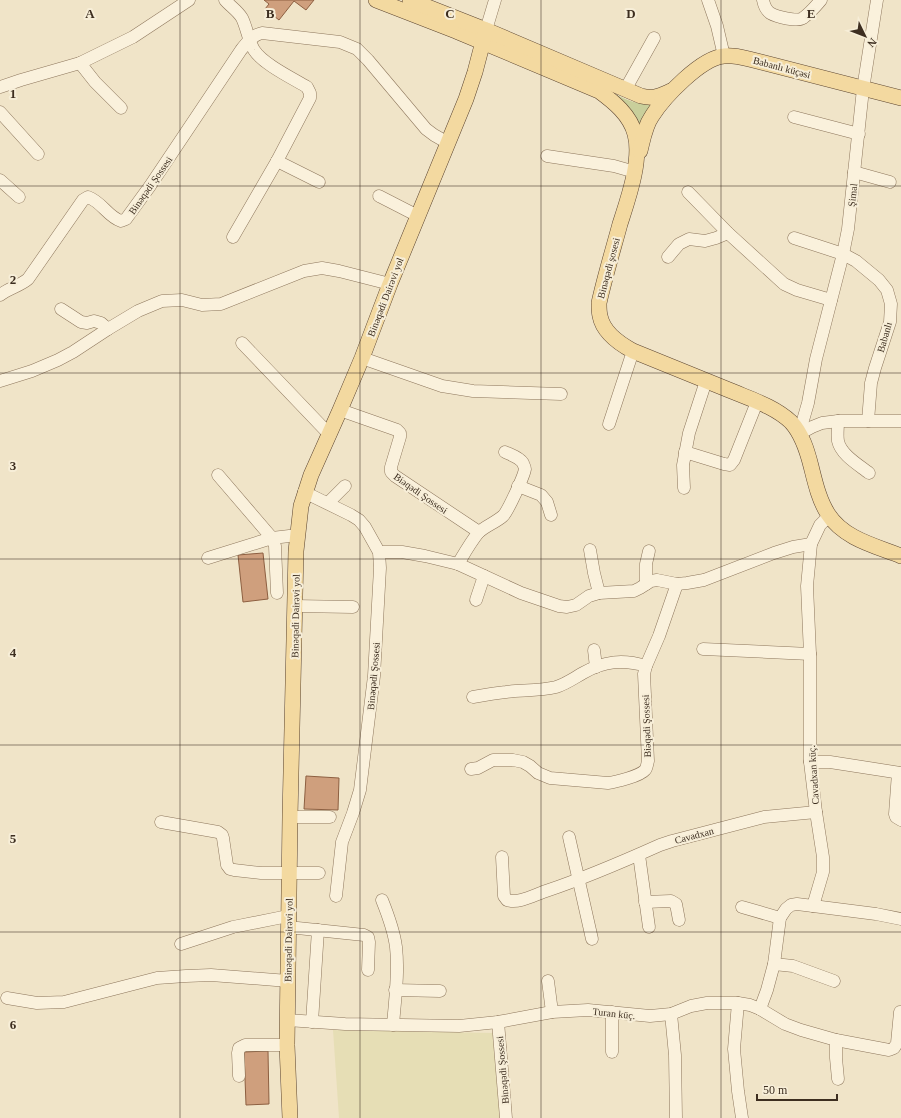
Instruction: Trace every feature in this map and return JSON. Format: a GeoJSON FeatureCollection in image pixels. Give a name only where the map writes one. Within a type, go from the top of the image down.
{"type":"FeatureCollection","features":[{"type":"Feature","properties":{"kind":"main road","name":"Binəqədi şosesi"},"geometry":{"type":"LineString","coordinates":[[376,0],[485,36],[641,96],[649,98],[658,97],[672,90]]}},
{"type":"Feature","properties":{"kind":"main road","name":"Binəqədi şosesi"},"geometry":{"type":"LineString","coordinates":[[410,0],[598,92],[609,98],[624,113],[632,126],[637,145],[635,172],[598,303],[600,318],[605,328],[614,339],[633,351],[757,402],[781,415],[791,423],[799,434],[807,451],[820,496],[829,516],[851,536],[901,556]]}},
{"type":"Feature","properties":{"kind":"main road","name":"Binəqədi Dairəvi yol"},"geometry":{"type":"LineString","coordinates":[[290,1118],[287,1044],[288,921],[295,606],[298,535],[301,506],[304,492],[362,358],[390,284],[448,143],[475,72],[485,36]]}},
{"type":"Feature","properties":{"kind":"main road","name":"Babanlı küçəsi"},"geometry":{"type":"LineString","coordinates":[[672,90],[703,65],[724,56],[749,59],[901,98]]}},
{"type":"Feature","properties":{"kind":"main road"},"geometry":{"type":"LineString","coordinates":[[635,172],[647,125],[651,117],[672,90]]}},
{"type":"Feature","properties":{"kind":"street"},"geometry":{"type":"LineString","coordinates":[[0,87],[80,63],[133,37],[189,0]]}},
{"type":"Feature","properties":{"kind":"street"},"geometry":{"type":"LineString","coordinates":[[225,0],[242,19],[248,40],[260,58],[307,87],[310,93],[310,98],[277,161],[233,237]]}},
{"type":"Feature","properties":{"kind":"street"},"geometry":{"type":"LineString","coordinates":[[485,36],[495,0]]}},
{"type":"Feature","properties":{"kind":"street"},"geometry":{"type":"LineString","coordinates":[[708,0],[717,26],[724,56]]}},
{"type":"Feature","properties":{"kind":"street"},"geometry":{"type":"LineString","coordinates":[[763,0],[770,13],[793,20],[799,20],[803,18],[821,0]]}},
{"type":"Feature","properties":{"kind":"street","name":"Şimal"},"geometry":{"type":"LineString","coordinates":[[799,434],[808,403],[816,359],[848,229],[863,89],[877,0]]}},
{"type":"Feature","properties":{"kind":"street"},"geometry":{"type":"LineString","coordinates":[[248,40],[257,34],[262,33],[340,42],[357,50],[426,129],[448,143]]}},
{"type":"Feature","properties":{"kind":"street"},"geometry":{"type":"LineString","coordinates":[[625,90],[654,38]]}},
{"type":"Feature","properties":{"kind":"street","name":"Binəqədi Şossesi"},"geometry":{"type":"LineString","coordinates":[[0,295],[28,279],[83,200],[88,197],[94,199],[117,220],[122,221],[126,219],[150,186],[248,40]]}},
{"type":"Feature","properties":{"kind":"street"},"geometry":{"type":"LineString","coordinates":[[80,63],[95,82],[121,108]]}},
{"type":"Feature","properties":{"kind":"street"},"geometry":{"type":"LineString","coordinates":[[0,112],[38,154]]}},
{"type":"Feature","properties":{"kind":"street"},"geometry":{"type":"LineString","coordinates":[[794,117],[859,134]]}},
{"type":"Feature","properties":{"kind":"street"},"geometry":{"type":"LineString","coordinates":[[547,156],[614,166],[635,172]]}},
{"type":"Feature","properties":{"kind":"street"},"geometry":{"type":"LineString","coordinates":[[277,161],[319,182]]}},
{"type":"Feature","properties":{"kind":"street"},"geometry":{"type":"LineString","coordinates":[[854,172],[890,182]]}},
{"type":"Feature","properties":{"kind":"street"},"geometry":{"type":"LineString","coordinates":[[0,180],[19,197]]}},
{"type":"Feature","properties":{"kind":"street"},"geometry":{"type":"LineString","coordinates":[[688,192],[728,233],[784,284],[797,290],[831,300]]}},
{"type":"Feature","properties":{"kind":"street"},"geometry":{"type":"LineString","coordinates":[[379,196],[418,216]]}},
{"type":"Feature","properties":{"kind":"street"},"geometry":{"type":"LineString","coordinates":[[668,257],[678,244],[689,239],[705,241],[728,233]]}},
{"type":"Feature","properties":{"kind":"street","name":"Babanlı"},"geometry":{"type":"LineString","coordinates":[[794,238],[843,254],[856,261],[879,280],[887,290],[895,322],[875,368],[871,383],[868,421]]}},
{"type":"Feature","properties":{"kind":"street"},"geometry":{"type":"LineString","coordinates":[[0,381],[32,371],[58,360],[138,311],[162,301],[182,300],[202,305],[221,304],[304,271],[322,268],[390,284]]}},
{"type":"Feature","properties":{"kind":"street"},"geometry":{"type":"LineString","coordinates":[[61,309],[81,322],[87,323],[94,321],[101,323],[108,329]]}},
{"type":"Feature","properties":{"kind":"street"},"geometry":{"type":"LineString","coordinates":[[242,343],[329,434]]}},
{"type":"Feature","properties":{"kind":"street"},"geometry":{"type":"LineString","coordinates":[[609,424],[633,351]]}},
{"type":"Feature","properties":{"kind":"street"},"geometry":{"type":"LineString","coordinates":[[362,358],[442,386],[460,390],[561,394]]}},
{"type":"Feature","properties":{"kind":"street"},"geometry":{"type":"LineString","coordinates":[[684,488],[683,465],[685,452],[689,433],[706,381]]}},
{"type":"Feature","properties":{"kind":"street"},"geometry":{"type":"LineString","coordinates":[[685,452],[730,465],[734,460],[757,402]]}},
{"type":"Feature","properties":{"kind":"street","name":"Biəqədi Şossesi"},"geometry":{"type":"LineString","coordinates":[[340,410],[397,430],[400,433],[400,437],[390,467],[391,472],[479,532]]}},
{"type":"Feature","properties":{"kind":"street"},"geometry":{"type":"LineString","coordinates":[[799,434],[812,427],[838,421],[901,421]]}},
{"type":"Feature","properties":{"kind":"street"},"geometry":{"type":"LineString","coordinates":[[838,421],[838,442],[842,449],[848,456],[869,473]]}},
{"type":"Feature","properties":{"kind":"street"},"geometry":{"type":"LineString","coordinates":[[458,564],[468,546],[479,532],[497,521],[505,514],[518,486],[525,469],[524,464],[519,459],[505,452]]}},
{"type":"Feature","properties":{"kind":"street"},"geometry":{"type":"LineString","coordinates":[[218,475],[272,538],[275,546],[277,593]]}},
{"type":"Feature","properties":{"kind":"street"},"geometry":{"type":"LineString","coordinates":[[328,503],[345,486]]}},
{"type":"Feature","properties":{"kind":"street"},"geometry":{"type":"LineString","coordinates":[[518,486],[541,495],[547,502],[551,515]]}},
{"type":"Feature","properties":{"kind":"street","name":"Binəqədi Şossesi"},"geometry":{"type":"LineString","coordinates":[[304,492],[359,520],[365,527],[379,552],[380,568],[374,676],[360,790],[342,842],[336,896]]}},
{"type":"Feature","properties":{"kind":"street","name":"Cavadxan küç."},"geometry":{"type":"LineString","coordinates":[[813,906],[823,872],[823,857],[810,762],[810,654],[807,586],[811,544],[820,525],[829,516]]}},
{"type":"Feature","properties":{"kind":"street"},"geometry":{"type":"LineString","coordinates":[[208,558],[272,538],[298,535]]}},
{"type":"Feature","properties":{"kind":"street"},"geometry":{"type":"LineString","coordinates":[[379,552],[402,552],[458,564],[521,593],[559,606],[567,607],[576,605],[589,596],[599,593],[634,591],[651,581],[657,580],[677,584],[687,584],[704,580],[774,553],[793,547],[811,544]]}},
{"type":"Feature","properties":{"kind":"street"},"geometry":{"type":"LineString","coordinates":[[590,550],[599,593]]}},
{"type":"Feature","properties":{"kind":"street"},"geometry":{"type":"LineString","coordinates":[[646,584],[645,574],[649,550]]}},
{"type":"Feature","properties":{"kind":"street"},"geometry":{"type":"LineString","coordinates":[[476,600],[484,576]]}},
{"type":"Feature","properties":{"kind":"street","name":"Biəqədi Şossesi"},"geometry":{"type":"LineString","coordinates":[[471,769],[478,768],[493,760],[513,760],[523,762],[538,773],[550,778],[608,783],[617,782],[641,773],[647,766],[648,761],[644,674],[677,584]]}},
{"type":"Feature","properties":{"kind":"street"},"geometry":{"type":"LineString","coordinates":[[295,606],[353,607]]}},
{"type":"Feature","properties":{"kind":"street"},"geometry":{"type":"LineString","coordinates":[[703,649],[810,654]]}},
{"type":"Feature","properties":{"kind":"street"},"geometry":{"type":"LineString","coordinates":[[594,650],[596,667]]}},
{"type":"Feature","properties":{"kind":"street"},"geometry":{"type":"LineString","coordinates":[[472,697],[556,687],[596,667],[610,663],[633,662],[646,666]]}},
{"type":"Feature","properties":{"kind":"street"},"geometry":{"type":"LineString","coordinates":[[810,762],[830,762],[899,773],[895,814],[896,817],[901,820]]}},
{"type":"Feature","properties":{"kind":"street","name":"Cavadxan"},"geometry":{"type":"LineString","coordinates":[[502,857],[504,896],[507,900],[512,902],[578,880],[672,841],[764,817],[816,812]]}},
{"type":"Feature","properties":{"kind":"street"},"geometry":{"type":"LineString","coordinates":[[290,817],[330,817]]}},
{"type":"Feature","properties":{"kind":"street"},"geometry":{"type":"LineString","coordinates":[[160,822],[218,832],[223,838],[227,865],[234,870],[319,873]]}},
{"type":"Feature","properties":{"kind":"street"},"geometry":{"type":"LineString","coordinates":[[570,837],[578,880],[592,939]]}},
{"type":"Feature","properties":{"kind":"street"},"geometry":{"type":"LineString","coordinates":[[639,855],[649,927]]}},
{"type":"Feature","properties":{"kind":"street"},"geometry":{"type":"LineString","coordinates":[[382,900],[391,924],[396,946],[396,990],[393,1025]]}},
{"type":"Feature","properties":{"kind":"street"},"geometry":{"type":"LineString","coordinates":[[645,902],[671,901],[676,904],[679,920]]}},
{"type":"Feature","properties":{"kind":"street"},"geometry":{"type":"LineString","coordinates":[[760,1009],[774,964],[780,918],[786,909],[791,905],[797,904],[876,914],[901,919]]}},
{"type":"Feature","properties":{"kind":"street"},"geometry":{"type":"LineString","coordinates":[[742,907],[780,918]]}},
{"type":"Feature","properties":{"kind":"street"},"geometry":{"type":"LineString","coordinates":[[181,944],[233,927],[288,921],[318,930],[364,935],[368,937],[368,970]]}},
{"type":"Feature","properties":{"kind":"street"},"geometry":{"type":"LineString","coordinates":[[312,1022],[318,930]]}},
{"type":"Feature","properties":{"kind":"street"},"geometry":{"type":"LineString","coordinates":[[774,964],[793,966],[834,981]]}},
{"type":"Feature","properties":{"kind":"street"},"geometry":{"type":"LineString","coordinates":[[7,998],[37,1003],[64,1002],[157,978],[186,976],[211,975],[288,980]]}},
{"type":"Feature","properties":{"kind":"street"},"geometry":{"type":"LineString","coordinates":[[548,981],[552,1012]]}},
{"type":"Feature","properties":{"kind":"street"},"geometry":{"type":"LineString","coordinates":[[396,990],[440,991]]}},
{"type":"Feature","properties":{"kind":"street","name":"Turan küç."},"geometry":{"type":"LineString","coordinates":[[287,1020],[345,1024],[459,1026],[498,1022],[552,1012],[588,1010],[650,1016],[671,1014],[691,1006],[707,1003],[738,1003],[750,1005],[760,1009],[785,1024],[801,1030],[836,1040],[889,1050],[894,1048],[897,1043],[900,1012]]}},
{"type":"Feature","properties":{"kind":"street"},"geometry":{"type":"LineString","coordinates":[[738,1003],[734,1049],[742,1118]]}},
{"type":"Feature","properties":{"kind":"street"},"geometry":{"type":"LineString","coordinates":[[612,1012],[612,1052]]}},
{"type":"Feature","properties":{"kind":"street"},"geometry":{"type":"LineString","coordinates":[[671,1014],[675,1055],[676,1118]]}},
{"type":"Feature","properties":{"kind":"street","name":"Binəqədi Şossesi"},"geometry":{"type":"LineString","coordinates":[[498,1022],[506,1118]]}},
{"type":"Feature","properties":{"kind":"street"},"geometry":{"type":"LineString","coordinates":[[836,1040],[838,1079]]}},
{"type":"Feature","properties":{"kind":"street"},"geometry":{"type":"LineString","coordinates":[[238,1076],[239,1048],[244,1045],[287,1044]]}},
{"type":"Feature","properties":{"kind":"shaded area"},"geometry":{"type":"Polygon","coordinates":[[[333,1030],[494,1033],[501,1118],[339,1118],[333,1030]]]}},
{"type":"Feature","properties":{"kind":"green space"},"geometry":{"type":"Polygon","coordinates":[[[603,88],[633,102],[653,104],[641,130],[603,88]]]}},
{"type":"Feature","properties":{"kind":"building"},"geometry":{"type":"Polygon","coordinates":[[[264,0],[314,0],[306,10],[294,1],[279,20],[265,9],[269,4],[264,0]]]}},
{"type":"Feature","properties":{"kind":"building"},"geometry":{"type":"Polygon","coordinates":[[[263,553],[268,599],[243,602],[238,555],[263,553]]]}},
{"type":"Feature","properties":{"kind":"building"},"geometry":{"type":"Polygon","coordinates":[[[306,776],[339,778],[338,810],[304,809],[306,776]]]}},
{"type":"Feature","properties":{"kind":"building"},"geometry":{"type":"Polygon","coordinates":[[[268,1051],[269,1104],[246,1105],[244,1052],[268,1051]]]}}]}
